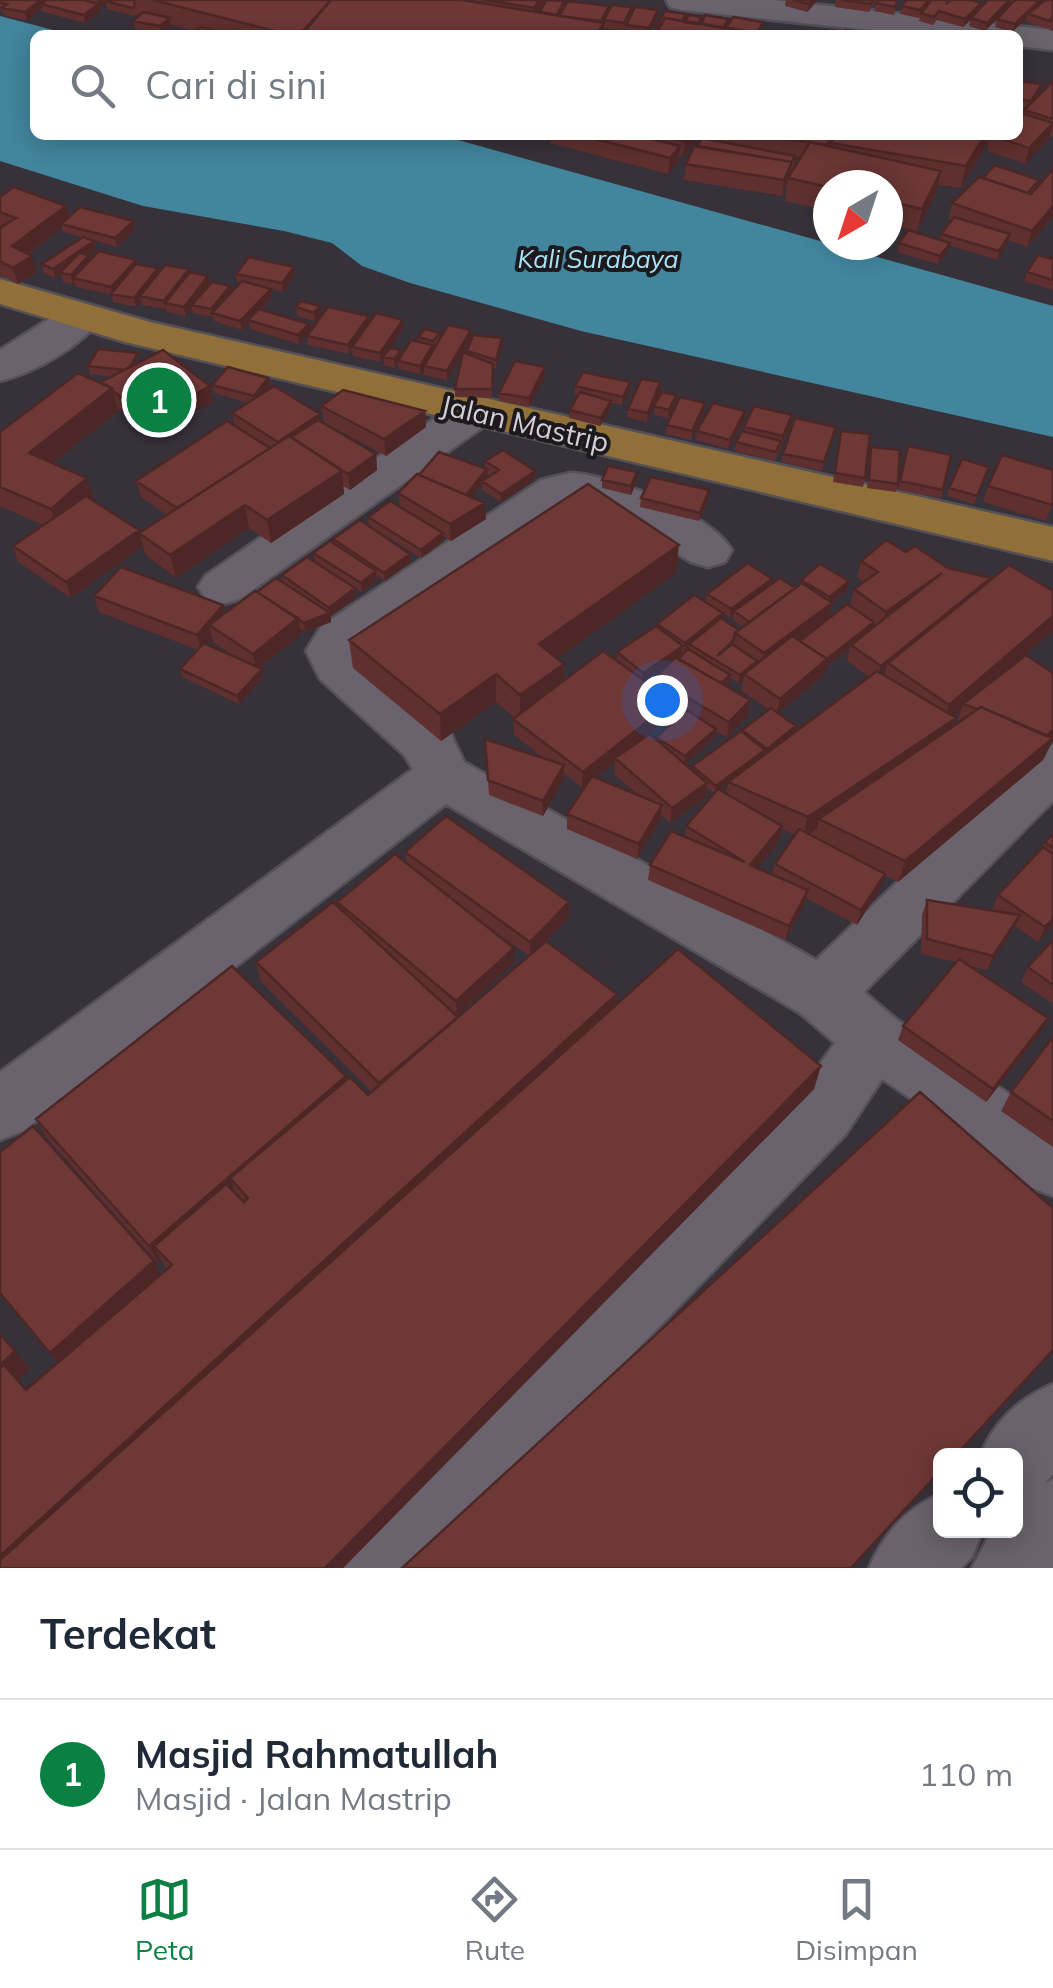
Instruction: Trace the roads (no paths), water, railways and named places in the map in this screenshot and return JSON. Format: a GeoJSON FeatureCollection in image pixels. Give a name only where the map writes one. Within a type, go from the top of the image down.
{"type":"FeatureCollection","features":[{"type":"Feature","properties":{"kind":"main road","name":"Jalan Mastrip"},"geometry":{"type":"LineString","coordinates":[[0,291],[81,317],[474,412],[1053,544]]}},
{"type":"Feature","properties":{"kind":"street"},"geometry":{"type":"LineString","coordinates":[[682,0],[755,4],[967,30]]}},
{"type":"Feature","properties":{"kind":"street"},"geometry":{"type":"LineString","coordinates":[[1023,37],[1053,40]]}},
{"type":"Feature","properties":{"kind":"street"},"geometry":{"type":"LineString","coordinates":[[0,368],[81,317]]}},
{"type":"Feature","properties":{"kind":"street"},"geometry":{"type":"LineString","coordinates":[[223,587],[474,412]]}},
{"type":"Feature","properties":{"kind":"street"},"geometry":{"type":"LineString","coordinates":[[708,550],[677,527],[576,487],[558,492],[340,638],[332,651],[338,665],[423,740],[444,776],[822,994],[874,1039],[1016,1133],[1053,1165]]}},
{"type":"Feature","properties":{"kind":"street"},"geometry":{"type":"LineString","coordinates":[[822,994],[1053,766]]}},
{"type":"Feature","properties":{"kind":"street"},"geometry":{"type":"LineString","coordinates":[[0,1110],[444,776]]}},
{"type":"Feature","properties":{"kind":"street"},"geometry":{"type":"LineString","coordinates":[[371,1568],[822,1114],[874,1039]]}},
{"type":"Feature","properties":{"kind":"street"},"geometry":{"type":"LineString","coordinates":[[1023,1452],[1053,1421]]}},
{"type":"Feature","properties":{"kind":"street"},"geometry":{"type":"LineString","coordinates":[[1010,1568],[1053,1517]]}},
{"type":"Feature","properties":{"kind":"street"},"geometry":{"type":"LineString","coordinates":[[908,1568],[937,1538]]}},
{"type":"Feature","properties":{"kind":"water","name":"Kali Surabaya"},"geometry":{"type":"Polygon","coordinates":[[[0,16],[53,30],[30,30],[30,140],[458,140],[813,239],[813,260],[888,260],[1053,306],[1053,437],[581,331],[410,283],[362,266],[332,243],[143,206],[0,161],[0,16]]]}},
{"type":"Feature","properties":{"kind":"place","name":"Masjid Rahmatullah"},"geometry":{"type":"Point","coordinates":[159,400]}}]}
